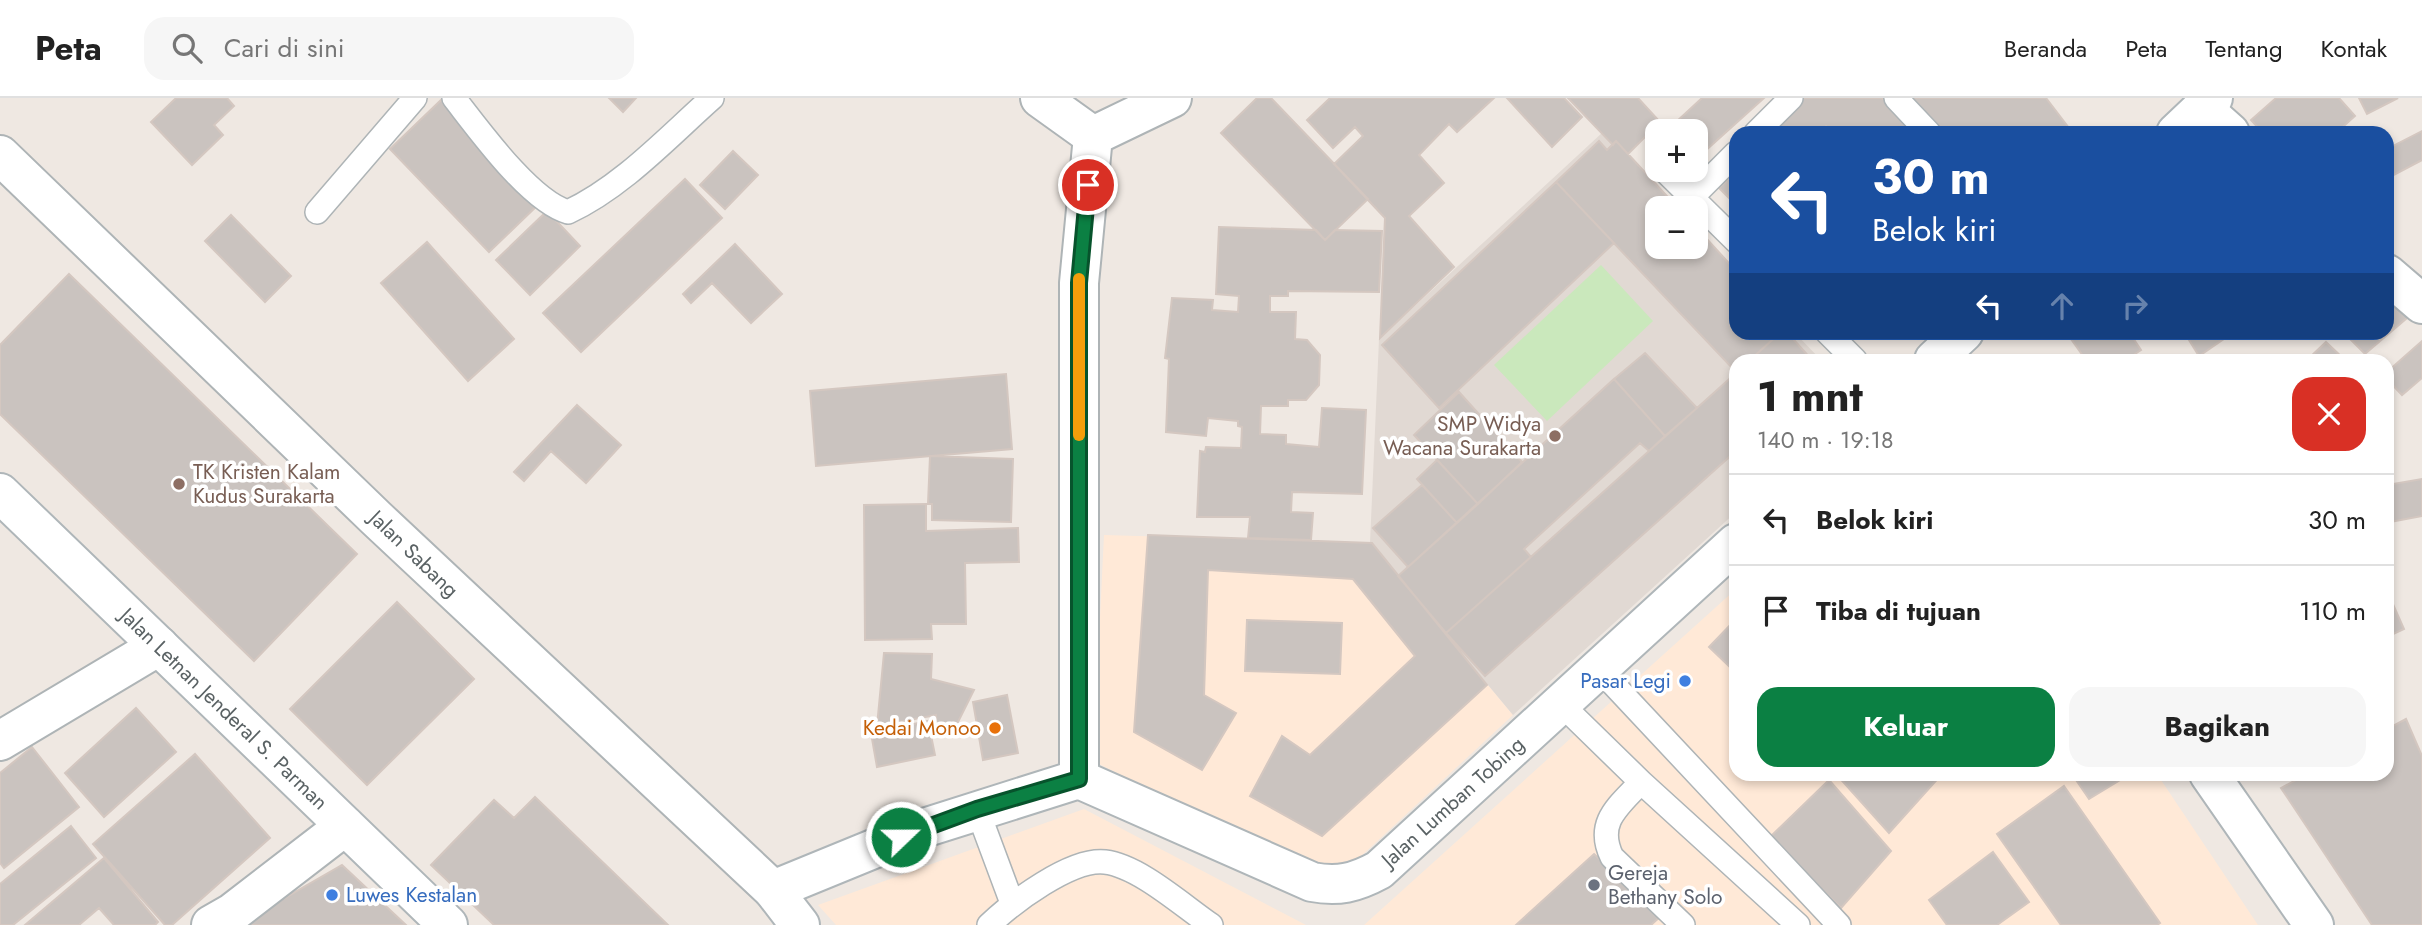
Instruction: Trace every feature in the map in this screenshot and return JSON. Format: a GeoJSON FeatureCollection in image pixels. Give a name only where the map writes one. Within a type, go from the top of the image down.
{"type":"FeatureCollection","features":[{"type":"Feature","properties":{"kind":"street"},"geometry":{"type":"LineString","coordinates":[[1040,98],[1093,136]]}},
{"type":"Feature","properties":{"kind":"street"},"geometry":{"type":"LineString","coordinates":[[1093,136],[1172,98]]}},
{"type":"Feature","properties":{"kind":"street"},"geometry":{"type":"LineString","coordinates":[[773,890],[977,809],[1079,779],[1079,283],[1093,136]]}},
{"type":"Feature","properties":{"kind":"street","name":"Jalan Sabang"},"geometry":{"type":"LineString","coordinates":[[0,155],[386,528],[773,890],[800,925]]}},
{"type":"Feature","properties":{"kind":"street"},"geometry":{"type":"LineString","coordinates":[[2394,280],[2422,304]]}},
{"type":"Feature","properties":{"kind":"street"},"geometry":{"type":"LineString","coordinates":[[1940,354],[1955,340]]}},
{"type":"Feature","properties":{"kind":"street","name":"Jalan Letnan Jenderal S. Parman"},"geometry":{"type":"LineString","coordinates":[[0,493],[448,925]]}},
{"type":"Feature","properties":{"kind":"street","name":"Jalan Lumban Tobing"},"geometry":{"type":"LineString","coordinates":[[1079,779],[1311,882],[1345,885],[1379,870],[1729,549]]}},
{"type":"Feature","properties":{"kind":"street"},"geometry":{"type":"LineString","coordinates":[[0,741],[159,646]]}},
{"type":"Feature","properties":{"kind":"street"},"geometry":{"type":"LineString","coordinates":[[2214,781],[2306,922]]}},
{"type":"Feature","properties":{"kind":"street"},"geometry":{"type":"LineString","coordinates":[[211,925],[232,913],[345,825]]}},
{"type":"Feature","properties":{"kind":"lane"},"geometry":{"type":"LineString","coordinates":[[317,212],[415,98]]}},
{"type":"Feature","properties":{"kind":"lane"},"geometry":{"type":"LineString","coordinates":[[454,98],[498,154],[545,200],[568,212],[582,206],[636,166],[712,98]]}},
{"type":"Feature","properties":{"kind":"lane"},"geometry":{"type":"LineString","coordinates":[[1763,126],[1791,98]]}},
{"type":"Feature","properties":{"kind":"lane"},"geometry":{"type":"LineString","coordinates":[[1896,98],[1922,126]]}},
{"type":"Feature","properties":{"kind":"lane"},"geometry":{"type":"LineString","coordinates":[[1693,196],[1729,160]]}},
{"type":"Feature","properties":{"kind":"lane"},"geometry":{"type":"LineString","coordinates":[[1676,182],[1691,196]]}},
{"type":"Feature","properties":{"kind":"lane"},"geometry":{"type":"LineString","coordinates":[[1708,213],[1729,235]]}},
{"type":"Feature","properties":{"kind":"lane"},"geometry":{"type":"LineString","coordinates":[[1835,340],[1849,354]]}},
{"type":"Feature","properties":{"kind":"lane"},"geometry":{"type":"LineString","coordinates":[[1599,669],[1839,925]]}},
{"type":"Feature","properties":{"kind":"lane"},"geometry":{"type":"LineString","coordinates":[[1560,704],[1798,925]]}},
{"type":"Feature","properties":{"kind":"lane"},"geometry":{"type":"LineString","coordinates":[[1641,782],[1611,814],[1605,843],[1612,856],[1684,925]]}},
{"type":"Feature","properties":{"kind":"lane"},"geometry":{"type":"LineString","coordinates":[[977,809],[1012,903]]}},
{"type":"Feature","properties":{"kind":"lane"},"geometry":{"type":"LineString","coordinates":[[989,925],[1012,903],[1080,865],[1105,862],[1139,875],[1211,925]]}},
{"type":"Feature","properties":{"kind":"shaded area","name":"SMP Widya Wacana Surakarta"},"geometry":{"type":"Polygon","coordinates":[[[1603,132],[1645,176],[1645,182],[1651,182],[1664,196],[1645,196],[1645,259],[1708,259],[1708,242],[1729,264],[1729,340],[1802,340],[1815,354],[1729,354],[1729,518],[1513,715],[1370,543],[1379,339],[1603,132]]]}},
{"type":"Feature","properties":{"kind":"shaded area"},"geometry":{"type":"Polygon","coordinates":[[[1104,535],[1370,543],[1513,715],[1358,859],[1312,871],[1093,761],[1104,535]]]}},
{"type":"Feature","properties":{"kind":"shaded area","name":"Pasar Legi"},"geometry":{"type":"Polygon","coordinates":[[[1729,595],[1729,781],[2162,781],[2258,925],[1364,925],[1729,595]]]}},
{"type":"Feature","properties":{"kind":"shaded area"},"geometry":{"type":"Polygon","coordinates":[[[1084,809],[1306,925],[836,925],[818,905],[1084,809]]]}},
{"type":"Feature","properties":{"kind":"green space"},"geometry":{"type":"Polygon","coordinates":[[[1601,265],[1653,321],[1547,421],[1494,365],[1601,265]]]}},
{"type":"Feature","properties":{"kind":"building"},"geometry":{"type":"Polygon","coordinates":[[[176,98],[227,98],[234,106],[214,125],[223,135],[192,165],[151,122],[176,98]]]}},
{"type":"Feature","properties":{"kind":"building"},"geometry":{"type":"Polygon","coordinates":[[[609,98],[636,98],[623,112],[609,98]]]}},
{"type":"Feature","properties":{"kind":"building"},"geometry":{"type":"Polygon","coordinates":[[[1257,98],[1271,98],[1368,199],[1325,240],[1221,133],[1257,98]]]}},
{"type":"Feature","properties":{"kind":"building"},"geometry":{"type":"Polygon","coordinates":[[[1330,98],[1494,98],[1457,132],[1449,124],[1419,155],[1444,183],[1409,216],[1454,267],[1380,338],[1385,218],[1334,164],[1363,136],[1355,127],[1333,148],[1307,120],[1330,98]]]}},
{"type":"Feature","properties":{"kind":"building"},"geometry":{"type":"Polygon","coordinates":[[[1507,98],[1564,98],[1582,117],[1552,147],[1507,98]]]}},
{"type":"Feature","properties":{"kind":"building"},"geometry":{"type":"Polygon","coordinates":[[[1568,98],[1638,98],[1657,119],[1645,119],[1645,137],[1628,154],[1616,141],[1613,145],[1568,98]]]}},
{"type":"Feature","properties":{"kind":"building"},"geometry":{"type":"Polygon","coordinates":[[[1702,98],[1764,98],[1733,126],[1729,126],[1729,129],[1708,148],[1708,119],[1679,119],[1702,98]]]}},
{"type":"Feature","properties":{"kind":"building"},"geometry":{"type":"Polygon","coordinates":[[[1803,98],[1882,98],[1912,126],[1826,126],[1774,126],[1803,98]]]}},
{"type":"Feature","properties":{"kind":"building"},"geometry":{"type":"Polygon","coordinates":[[[1910,98],[2046,98],[2067,126],[1937,126],[1910,98]]]}},
{"type":"Feature","properties":{"kind":"building"},"geometry":{"type":"Polygon","coordinates":[[[2276,98],[2339,98],[2355,116],[2344,126],[2257,126],[2251,120],[2276,98]]]}},
{"type":"Feature","properties":{"kind":"building"},"geometry":{"type":"Polygon","coordinates":[[[2359,98],[2398,98],[2367,114],[2359,98]]]}},
{"type":"Feature","properties":{"kind":"building"},"geometry":{"type":"Polygon","coordinates":[[[441,100],[540,203],[489,252],[390,149],[441,100]]]}},
{"type":"Feature","properties":{"kind":"building"},"geometry":{"type":"Polygon","coordinates":[[[2422,131],[2422,160],[2394,175],[2394,145],[2422,131]]]}},
{"type":"Feature","properties":{"kind":"building"},"geometry":{"type":"Polygon","coordinates":[[[1599,141],[1607,150],[1616,141],[1645,172],[1645,182],[1654,182],[1667,196],[1645,196],[1645,259],[1708,259],[1708,240],[1729,263],[1729,340],[1772,340],[1757,354],[1729,354],[1729,365],[1556,182],[1599,141]]]}},
{"type":"Feature","properties":{"kind":"building"},"geometry":{"type":"Polygon","coordinates":[[[733,151],[758,175],[725,209],[700,185],[733,151]]]}},
{"type":"Feature","properties":{"kind":"building"},"geometry":{"type":"Polygon","coordinates":[[[1729,178],[1729,198],[1719,188],[1729,178]]]}},
{"type":"Feature","properties":{"kind":"building"},"geometry":{"type":"Polygon","coordinates":[[[685,179],[722,218],[581,352],[543,313],[685,179]]]}},
{"type":"Feature","properties":{"kind":"building"},"geometry":{"type":"Polygon","coordinates":[[[1556,182],[1614,243],[1439,408],[1382,345],[1556,182]]]}},
{"type":"Feature","properties":{"kind":"building"},"geometry":{"type":"Polygon","coordinates":[[[547,211],[580,246],[530,295],[496,260],[547,211]]]}},
{"type":"Feature","properties":{"kind":"building"},"geometry":{"type":"Polygon","coordinates":[[[231,215],[291,276],[265,302],[205,241],[231,215]]]}},
{"type":"Feature","properties":{"kind":"building"},"geometry":{"type":"Polygon","coordinates":[[[1219,227],[1316,230],[1325,240],[1335,230],[1382,231],[1379,292],[1288,291],[1288,296],[1270,296],[1270,312],[1296,312],[1295,339],[1307,340],[1320,355],[1319,385],[1306,400],[1288,400],[1288,406],[1261,406],[1260,434],[1286,435],[1286,444],[1319,447],[1322,408],[1366,410],[1362,494],[1292,492],[1291,512],[1313,513],[1311,540],[1248,538],[1250,517],[1197,517],[1200,451],[1205,452],[1206,447],[1241,448],[1242,427],[1238,426],[1238,421],[1208,418],[1206,436],[1166,432],[1169,359],[1165,358],[1172,298],[1213,300],[1212,310],[1238,312],[1239,296],[1216,294],[1219,227]]]}},
{"type":"Feature","properties":{"kind":"building"},"geometry":{"type":"Polygon","coordinates":[[[427,242],[514,339],[468,381],[381,283],[427,242]]]}},
{"type":"Feature","properties":{"kind":"building"},"geometry":{"type":"Polygon","coordinates":[[[735,244],[782,294],[751,323],[712,283],[691,303],[683,294],[735,244]]]}},
{"type":"Feature","properties":{"kind":"building","name":"TK Kristen Kalam Kudus Surakarta"},"geometry":{"type":"Polygon","coordinates":[[[69,274],[357,554],[254,661],[0,414],[0,345],[69,274]]]}},
{"type":"Feature","properties":{"kind":"building"},"geometry":{"type":"Polygon","coordinates":[[[2394,301],[2414,312],[2394,329],[2394,301]]]}},
{"type":"Feature","properties":{"kind":"building"},"geometry":{"type":"Polygon","coordinates":[[[1772,340],[1794,340],[1807,354],[1757,354],[1772,340]]]}},
{"type":"Feature","properties":{"kind":"building"},"geometry":{"type":"Polygon","coordinates":[[[2072,340],[2134,340],[2141,350],[2135,354],[2082,354],[2072,340]]]}},
{"type":"Feature","properties":{"kind":"building"},"geometry":{"type":"Polygon","coordinates":[[[2189,340],[2222,340],[2202,354],[2198,354],[2189,340]]]}},
{"type":"Feature","properties":{"kind":"building"},"geometry":{"type":"Polygon","coordinates":[[[2351,340],[2381,340],[2365,354],[2351,340]]]}},
{"type":"Feature","properties":{"kind":"building"},"geometry":{"type":"Polygon","coordinates":[[[2422,341],[2422,378],[2402,395],[2394,386],[2394,366],[2422,341]]]}},
{"type":"Feature","properties":{"kind":"building"},"geometry":{"type":"Polygon","coordinates":[[[2326,342],[2339,354],[2313,354],[2326,342]]]}},
{"type":"Feature","properties":{"kind":"building"},"geometry":{"type":"Polygon","coordinates":[[[1645,353],[1697,408],[1665,436],[1614,379],[1645,353]]]}},
{"type":"Feature","properties":{"kind":"building"},"geometry":{"type":"Polygon","coordinates":[[[1006,374],[1012,449],[816,466],[810,391],[1006,374]]]}},
{"type":"Feature","properties":{"kind":"building"},"geometry":{"type":"Polygon","coordinates":[[[1614,379],[1665,436],[1649,451],[1640,443],[1524,549],[1531,557],[1446,633],[1398,576],[1614,379]]]}},
{"type":"Feature","properties":{"kind":"building"},"geometry":{"type":"Polygon","coordinates":[[[1729,379],[1729,457],[1485,676],[1446,633],[1729,379]]]}},
{"type":"Feature","properties":{"kind":"building"},"geometry":{"type":"Polygon","coordinates":[[[1459,392],[1522,462],[1478,504],[1414,435],[1459,392]]]}},
{"type":"Feature","properties":{"kind":"building"},"geometry":{"type":"Polygon","coordinates":[[[577,405],[621,445],[586,483],[551,451],[524,481],[514,472],[577,405]]]}},
{"type":"Feature","properties":{"kind":"building"},"geometry":{"type":"Polygon","coordinates":[[[930,456],[1013,459],[1011,522],[932,520],[932,504],[928,504],[930,456]]]}},
{"type":"Feature","properties":{"kind":"building"},"geometry":{"type":"Polygon","coordinates":[[[1437,460],[1478,504],[1457,523],[1417,479],[1437,460]]]}},
{"type":"Feature","properties":{"kind":"building"},"geometry":{"type":"Polygon","coordinates":[[[2422,479],[2422,516],[2394,521],[2394,484],[2422,479]]]}},
{"type":"Feature","properties":{"kind":"building"},"geometry":{"type":"Polygon","coordinates":[[[1422,485],[1457,523],[1408,567],[1373,528],[1422,485]]]}},
{"type":"Feature","properties":{"kind":"building"},"geometry":{"type":"Polygon","coordinates":[[[926,504],[926,531],[1018,528],[1019,562],[965,563],[966,624],[931,624],[932,639],[865,640],[864,505],[926,504]]]}},
{"type":"Feature","properties":{"kind":"building"},"geometry":{"type":"Polygon","coordinates":[[[1148,535],[1372,543],[1487,685],[1322,836],[1250,796],[1282,736],[1310,755],[1415,656],[1353,579],[1208,570],[1204,695],[1236,713],[1202,770],[1134,732],[1148,535]]]}},
{"type":"Feature","properties":{"kind":"building"},"geometry":{"type":"Polygon","coordinates":[[[397,602],[474,679],[367,785],[290,709],[397,602]]]}},
{"type":"Feature","properties":{"kind":"building"},"geometry":{"type":"Polygon","coordinates":[[[2394,606],[2404,629],[2394,634],[2394,606]]]}},
{"type":"Feature","properties":{"kind":"building"},"geometry":{"type":"Polygon","coordinates":[[[1247,620],[1342,623],[1340,674],[1245,671],[1247,620]]]}},
{"type":"Feature","properties":{"kind":"building"},"geometry":{"type":"Polygon","coordinates":[[[1729,626],[1729,666],[1709,647],[1729,626]]]}},
{"type":"Feature","properties":{"kind":"building"},"geometry":{"type":"Polygon","coordinates":[[[884,653],[932,654],[931,679],[974,690],[952,734],[937,736],[936,715],[877,726],[884,653]]]}},
{"type":"Feature","properties":{"kind":"building","name":"Kedai Monoo"},"geometry":{"type":"Polygon","coordinates":[[[1007,695],[1018,753],[983,760],[973,702],[1007,695]]]}},
{"type":"Feature","properties":{"kind":"building"},"geometry":{"type":"Polygon","coordinates":[[[136,708],[176,752],[104,817],[65,773],[136,708]]]}},
{"type":"Feature","properties":{"kind":"building"},"geometry":{"type":"Polygon","coordinates":[[[2406,719],[2422,756],[2422,925],[2372,925],[2281,788],[2294,781],[2394,781],[2394,725],[2406,719]]]}},
{"type":"Feature","properties":{"kind":"building"},"geometry":{"type":"Polygon","coordinates":[[[928,721],[935,755],[877,767],[871,733],[928,721]]]}},
{"type":"Feature","properties":{"kind":"building"},"geometry":{"type":"Polygon","coordinates":[[[32,747],[79,807],[4,868],[0,863],[0,773],[32,747]]]}},
{"type":"Feature","properties":{"kind":"building"},"geometry":{"type":"Polygon","coordinates":[[[195,754],[270,838],[172,925],[165,925],[93,844],[195,754]]]}},
{"type":"Feature","properties":{"kind":"building"},"geometry":{"type":"Polygon","coordinates":[[[1830,781],[1891,851],[1841,908],[1770,837],[1830,781]]]}},
{"type":"Feature","properties":{"kind":"building"},"geometry":{"type":"Polygon","coordinates":[[[1842,781],[1936,781],[1889,833],[1842,781]]]}},
{"type":"Feature","properties":{"kind":"building"},"geometry":{"type":"Polygon","coordinates":[[[2077,781],[2119,781],[2089,799],[2077,781]]]}},
{"type":"Feature","properties":{"kind":"building"},"geometry":{"type":"Polygon","coordinates":[[[2064,786],[2160,923],[2061,925],[1997,834],[2064,786]]]}},
{"type":"Feature","properties":{"kind":"building"},"geometry":{"type":"Polygon","coordinates":[[[535,797],[668,925],[494,925],[431,865],[494,800],[514,818],[535,797]]]}},
{"type":"Feature","properties":{"kind":"building"},"geometry":{"type":"Polygon","coordinates":[[[71,826],[96,858],[13,925],[0,925],[0,884],[71,826]]]}},
{"type":"Feature","properties":{"kind":"building"},"geometry":{"type":"Polygon","coordinates":[[[1993,852],[2029,902],[1997,925],[1947,925],[1929,900],[1993,852]]]}},
{"type":"Feature","properties":{"kind":"building","name":"Gereja Bethany Solo"},"geometry":{"type":"Polygon","coordinates":[[[1594,854],[1661,916],[1651,925],[1516,925],[1594,854]]]}},
{"type":"Feature","properties":{"kind":"building"},"geometry":{"type":"Polygon","coordinates":[[[104,858],[158,922],[155,925],[114,925],[99,908],[79,925],[25,925],[104,858]]]}},
{"type":"Feature","properties":{"kind":"building","name":"Luwes Kestalan"},"geometry":{"type":"Polygon","coordinates":[[[342,865],[406,925],[238,925],[342,865]]]}},
{"type":"Feature","properties":{"kind":"slow traffic"},"geometry":{"type":"LineString","coordinates":[[1079,279],[1079,435]]}},
{"type":"Feature","properties":{"kind":"place","name":"SMP Widya Wacana Surakarta"},"geometry":{"type":"Point","coordinates":[1555,436]}},
{"type":"Feature","properties":{"kind":"place","name":"TK Kristen Kalam Kudus Surakarta"},"geometry":{"type":"Point","coordinates":[179,484]}},
{"type":"Feature","properties":{"kind":"place","name":"Pasar Legi"},"geometry":{"type":"Point","coordinates":[1685,681]}},
{"type":"Feature","properties":{"kind":"place","name":"Kedai Monoo"},"geometry":{"type":"Point","coordinates":[995,728]}},
{"type":"Feature","properties":{"kind":"place","name":"Gereja Bethany Solo"},"geometry":{"type":"Point","coordinates":[1594,885]}},
{"type":"Feature","properties":{"kind":"place","name":"Luwes Kestalan"},"geometry":{"type":"Point","coordinates":[332,895]}},
{"type":"Feature","properties":{"kind":"route"},"geometry":{"type":"LineString","coordinates":[[901,837],[977,809],[1079,779],[1079,283],[1088,185]]}}]}
